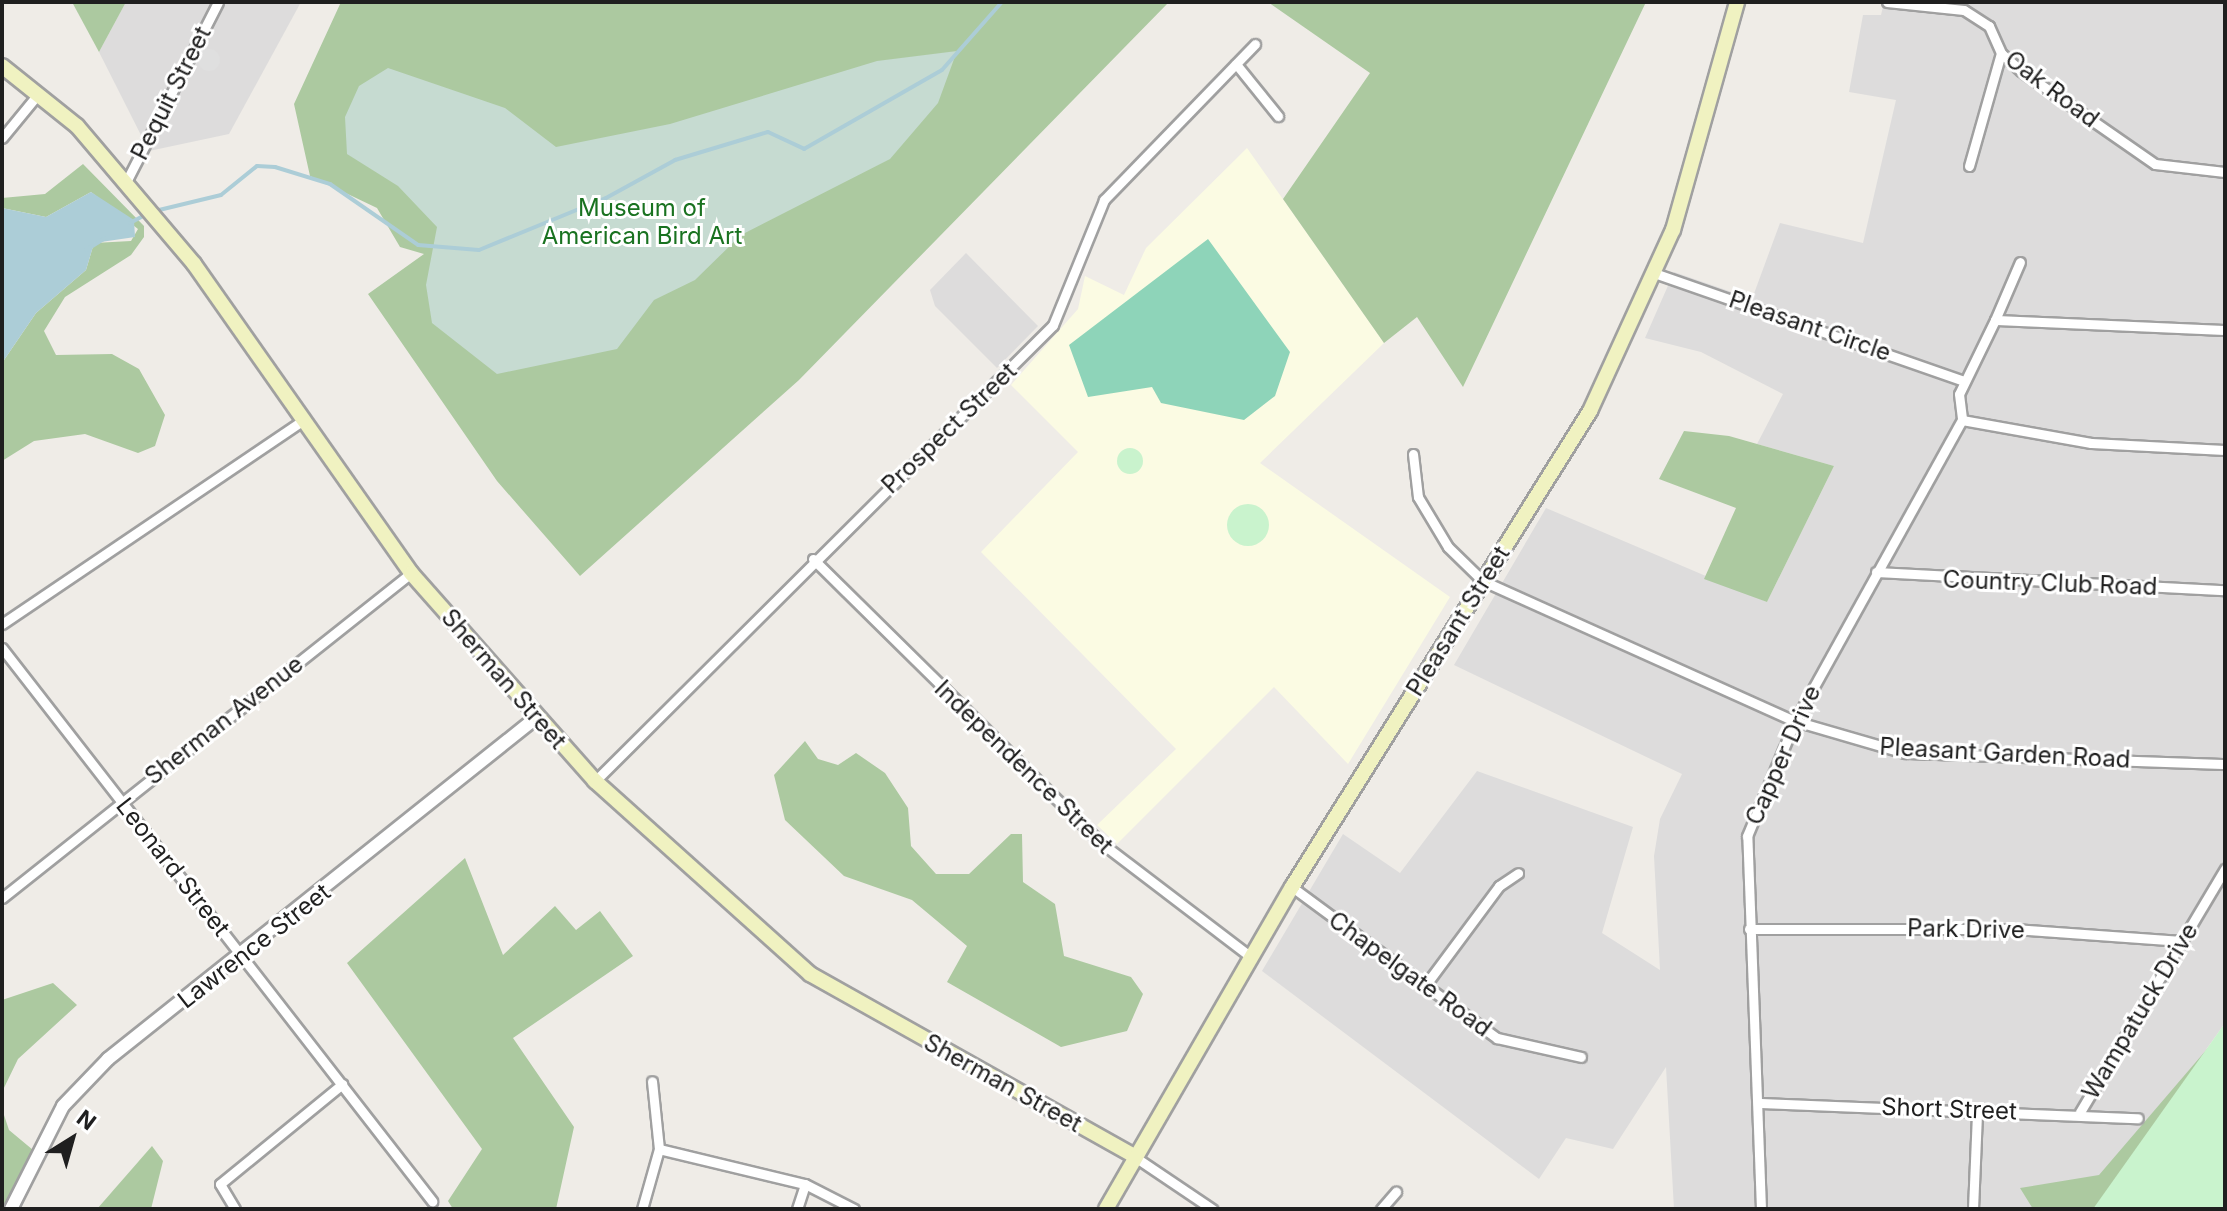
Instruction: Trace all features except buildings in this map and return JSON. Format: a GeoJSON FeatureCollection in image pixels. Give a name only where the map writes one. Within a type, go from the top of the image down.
{"type":"FeatureCollection","features":[{"type":"Feature","properties":{"kind":"main road","name":"Pleasant Street"},"geometry":{"type":"LineString","coordinates":[[1106,1209],[1132,1155],[1292,887],[1590,411],[1657,274],[1737,2]]}},
{"type":"Feature","properties":{"kind":"main road","name":"Sherman Street"},"geometry":{"type":"LineString","coordinates":[[2,66],[39,93],[154,217],[411,573],[595,781],[810,974],[1132,1155]]}},
{"type":"Feature","properties":{"kind":"street","name":"Pequit Street"},"geometry":{"type":"LineString","coordinates":[[125,184],[218,2]]}},
{"type":"Feature","properties":{"kind":"street","name":"Oak Road"},"geometry":{"type":"LineString","coordinates":[[1887,2],[1964,10],[1989,26],[2001,53],[2155,164],[2225,172]]}},
{"type":"Feature","properties":{"kind":"street","name":"Prospect Street"},"geometry":{"type":"LineString","coordinates":[[595,781],[813,559],[1053,325],[1104,200],[1255,44]]}},
{"type":"Feature","properties":{"kind":"street"},"geometry":{"type":"LineString","coordinates":[[1969,166],[2001,53]]}},
{"type":"Feature","properties":{"kind":"street"},"geometry":{"type":"LineString","coordinates":[[1236,64],[1278,116]]}},
{"type":"Feature","properties":{"kind":"street"},"geometry":{"type":"LineString","coordinates":[[2,138],[39,93]]}},
{"type":"Feature","properties":{"kind":"street"},"geometry":{"type":"LineString","coordinates":[[2020,262],[1995,320],[1961,380],[1962,420],[2091,443],[2225,450]]}},
{"type":"Feature","properties":{"kind":"street","name":"Pleasant Circle"},"geometry":{"type":"LineString","coordinates":[[1657,274],[1961,380]]}},
{"type":"Feature","properties":{"kind":"street"},"geometry":{"type":"LineString","coordinates":[[1995,320],[2225,330]]}},
{"type":"Feature","properties":{"kind":"street"},"geometry":{"type":"LineString","coordinates":[[2,624],[303,420]]}},
{"type":"Feature","properties":{"kind":"street","name":"Capper Drive"},"geometry":{"type":"LineString","coordinates":[[1761,1209],[1747,836],[1795,721],[1962,420]]}},
{"type":"Feature","properties":{"kind":"street"},"geometry":{"type":"LineString","coordinates":[[1413,454],[1418,497],[1448,547],[1483,581]]}},
{"type":"Feature","properties":{"kind":"street","name":"Independence Street"},"geometry":{"type":"LineString","coordinates":[[813,559],[1100,842],[1251,957]]}},
{"type":"Feature","properties":{"kind":"street","name":"Country Club Road"},"geometry":{"type":"LineString","coordinates":[[1876,572],[2225,590]]}},
{"type":"Feature","properties":{"kind":"street","name":"Sherman Avenue"},"geometry":{"type":"LineString","coordinates":[[2,898],[411,573]]}},
{"type":"Feature","properties":{"kind":"street","name":"Pleasant Garden Road"},"geometry":{"type":"LineString","coordinates":[[1483,581],[1795,721],[1905,753],[2225,764]]}},
{"type":"Feature","properties":{"kind":"street","name":"Leonard Street"},"geometry":{"type":"LineString","coordinates":[[2,648],[432,1201]]}},
{"type":"Feature","properties":{"kind":"street","name":"Lawrence Street"},"geometry":{"type":"LineString","coordinates":[[11,1209],[80,1086],[537,717]]}},
{"type":"Feature","properties":{"kind":"street","name":"Wampatuck Drive"},"geometry":{"type":"LineString","coordinates":[[2080,1112],[2225,869]]}},
{"type":"Feature","properties":{"kind":"street"},"geometry":{"type":"LineString","coordinates":[[1424,987],[1499,886],[1518,873]]}},
{"type":"Feature","properties":{"kind":"street","name":"Chapelgate Road"},"geometry":{"type":"LineString","coordinates":[[1292,887],[1497,1038],[1581,1057]]}},
{"type":"Feature","properties":{"kind":"street","name":"Park Drive"},"geometry":{"type":"LineString","coordinates":[[1749,929],[2014,929],[2182,941]]}},
{"type":"Feature","properties":{"kind":"street"},"geometry":{"type":"LineString","coordinates":[[642,1209],[659,1149],[652,1081]]}},
{"type":"Feature","properties":{"kind":"street"},"geometry":{"type":"LineString","coordinates":[[235,1209],[220,1184],[342,1084]]}},
{"type":"Feature","properties":{"kind":"street","name":"Short Street"},"geometry":{"type":"LineString","coordinates":[[1759,1103],[1977,1112],[2080,1112],[2138,1118]]}},
{"type":"Feature","properties":{"kind":"street"},"geometry":{"type":"LineString","coordinates":[[1973,1209],[1977,1112]]}},
{"type":"Feature","properties":{"kind":"street"},"geometry":{"type":"LineString","coordinates":[[659,1149],[805,1184],[854,1209]]}},
{"type":"Feature","properties":{"kind":"street"},"geometry":{"type":"LineString","coordinates":[[1132,1155],[1212,1209]]}},
{"type":"Feature","properties":{"kind":"street"},"geometry":{"type":"LineString","coordinates":[[797,1209],[805,1184]]}},
{"type":"Feature","properties":{"kind":"street"},"geometry":{"type":"LineString","coordinates":[[1381,1209],[1396,1192]]}},
{"type":"Feature","properties":{"kind":"shaded area"},"geometry":{"type":"Polygon","coordinates":[[[126,2],[301,2],[229,134],[149,151],[99,52],[126,2]]]}},
{"type":"Feature","properties":{"kind":"shaded area"},"geometry":{"type":"Polygon","coordinates":[[[1884,2],[2225,2],[2225,1023],[2092,1209],[1674,1209],[1666,1067],[1613,1149],[1566,1138],[1539,1179],[1262,971],[1343,834],[1400,873],[1477,771],[1633,827],[1602,933],[1660,970],[1654,856],[1660,819],[1682,774],[1454,665],[1546,508],[1767,602],[1834,466],[1757,444],[1783,394],[1701,352],[1645,338],[1674,272],[1752,299],[1780,223],[1863,243],[1896,100],[1849,92],[1863,15],[1881,15],[1884,2]]]}},
{"type":"Feature","properties":{"kind":"shaded area"},"geometry":{"type":"Polygon","coordinates":[[[205,49],[213,49],[220,60],[213,71],[205,71],[198,64],[198,56],[205,49]]]}},
{"type":"Feature","properties":{"kind":"shaded area"},"geometry":{"type":"Polygon","coordinates":[[[1247,148],[1384,343],[1260,463],[1450,597],[1348,764],[1274,687],[1117,844],[1097,825],[1176,749],[981,552],[1078,452],[1011,385],[1078,309],[1085,276],[1124,295],[1146,248],[1247,148]]]}},
{"type":"Feature","properties":{"kind":"shaded area"},"geometry":{"type":"Polygon","coordinates":[[[966,253],[1038,326],[997,368],[935,306],[930,290],[966,253]]]}},
{"type":"Feature","properties":{"kind":"green space"},"geometry":{"type":"Polygon","coordinates":[[[72,2],[126,2],[99,52],[72,2]]]}},
{"type":"Feature","properties":{"kind":"green space","name":"Museum of American Bird Art"},"geometry":{"type":"Polygon","coordinates":[[[341,2],[1169,2],[799,380],[580,576],[497,481],[368,294],[424,254],[400,247],[377,208],[310,176],[294,104],[341,2]]]}},
{"type":"Feature","properties":{"kind":"green space"},"geometry":{"type":"Polygon","coordinates":[[[1268,2],[1646,2],[1463,387],[1417,317],[1384,343],[1283,199],[1370,73],[1268,2]]]}},
{"type":"Feature","properties":{"kind":"green space"},"geometry":{"type":"Polygon","coordinates":[[[957,51],[938,103],[890,159],[741,235],[695,280],[654,300],[617,349],[497,374],[432,323],[426,285],[437,227],[398,186],[347,154],[345,117],[359,86],[388,68],[505,108],[556,147],[670,124],[877,61],[957,51]]]}},
{"type":"Feature","properties":{"kind":"green space"},"geometry":{"type":"Polygon","coordinates":[[[83,164],[144,226],[144,237],[131,255],[65,297],[44,331],[56,355],[112,354],[139,369],[165,415],[155,446],[138,453],[85,434],[34,441],[2,461],[2,363],[36,313],[86,270],[94,243],[131,241],[138,229],[91,192],[46,217],[2,208],[2,198],[45,194],[83,164]]]}},
{"type":"Feature","properties":{"kind":"green space"},"geometry":{"type":"Polygon","coordinates":[[[1208,239],[1290,352],[1275,396],[1244,420],[1161,403],[1152,387],[1088,397],[1069,345],[1208,239]]]}},
{"type":"Feature","properties":{"kind":"green space"},"geometry":{"type":"Polygon","coordinates":[[[1684,431],[1729,436],[1834,466],[1767,602],[1704,579],[1736,508],[1659,479],[1684,431]]]}},
{"type":"Feature","properties":{"kind":"green space"},"geometry":{"type":"Polygon","coordinates":[[[1130,448],[1139,452],[1143,461],[1139,470],[1130,474],[1121,470],[1117,461],[1121,452],[1130,448]]]}},
{"type":"Feature","properties":{"kind":"green space"},"geometry":{"type":"Polygon","coordinates":[[[1248,504],[1263,510],[1269,525],[1263,540],[1248,546],[1233,540],[1227,525],[1233,510],[1248,504]]]}},
{"type":"Feature","properties":{"kind":"green space"},"geometry":{"type":"Polygon","coordinates":[[[805,741],[818,759],[838,765],[856,753],[885,773],[908,808],[911,846],[936,874],[969,874],[1011,834],[1022,834],[1023,882],[1055,904],[1064,956],[1131,977],[1143,994],[1127,1031],[1061,1047],[947,982],[967,946],[912,900],[844,876],[785,820],[774,775],[805,741]]]}},
{"type":"Feature","properties":{"kind":"green space"},"geometry":{"type":"Polygon","coordinates":[[[465,858],[503,955],[555,906],[576,930],[600,911],[633,956],[513,1038],[574,1127],[556,1209],[453,1209],[448,1201],[482,1149],[347,963],[465,858]]]}},
{"type":"Feature","properties":{"kind":"green space"},"geometry":{"type":"Polygon","coordinates":[[[53,983],[77,1005],[18,1059],[2,1092],[2,1000],[53,983]]]}},
{"type":"Feature","properties":{"kind":"green space"},"geometry":{"type":"Polygon","coordinates":[[[2225,1023],[2225,1209],[2093,1209],[2225,1023]]]}},
{"type":"Feature","properties":{"kind":"green space"},"geometry":{"type":"Polygon","coordinates":[[[2225,1028],[2225,1209],[2033,1209],[2020,1188],[2099,1175],[2225,1028]]]}},
{"type":"Feature","properties":{"kind":"green space"},"geometry":{"type":"Polygon","coordinates":[[[2,1109],[9,1130],[39,1155],[11,1209],[2,1209],[2,1109]]]}},
{"type":"Feature","properties":{"kind":"green space"},"geometry":{"type":"Polygon","coordinates":[[[152,1146],[163,1161],[151,1209],[97,1209],[152,1146]]]}},
{"type":"Feature","properties":{"kind":"water"},"geometry":{"type":"Polygon","coordinates":[[[91,192],[134,220],[135,237],[94,243],[86,270],[36,313],[2,363],[2,208],[46,217],[91,192]]]}},
{"type":"Feature","properties":{"kind":"waterway"},"geometry":{"type":"LineString","coordinates":[[155,211],[221,195],[257,166],[275,167],[330,184],[418,245],[479,250],[606,198],[675,160],[768,132],[804,149],[942,70],[1002,2]]}},
{"type":"Feature","properties":{"kind":"waterway"},"geometry":{"type":"LineString","coordinates":[[130,223],[147,214]]}},
{"type":"Feature","properties":{"kind":"waterway"},"geometry":{"type":"LineString","coordinates":[[86,250],[105,238]]}}]}
